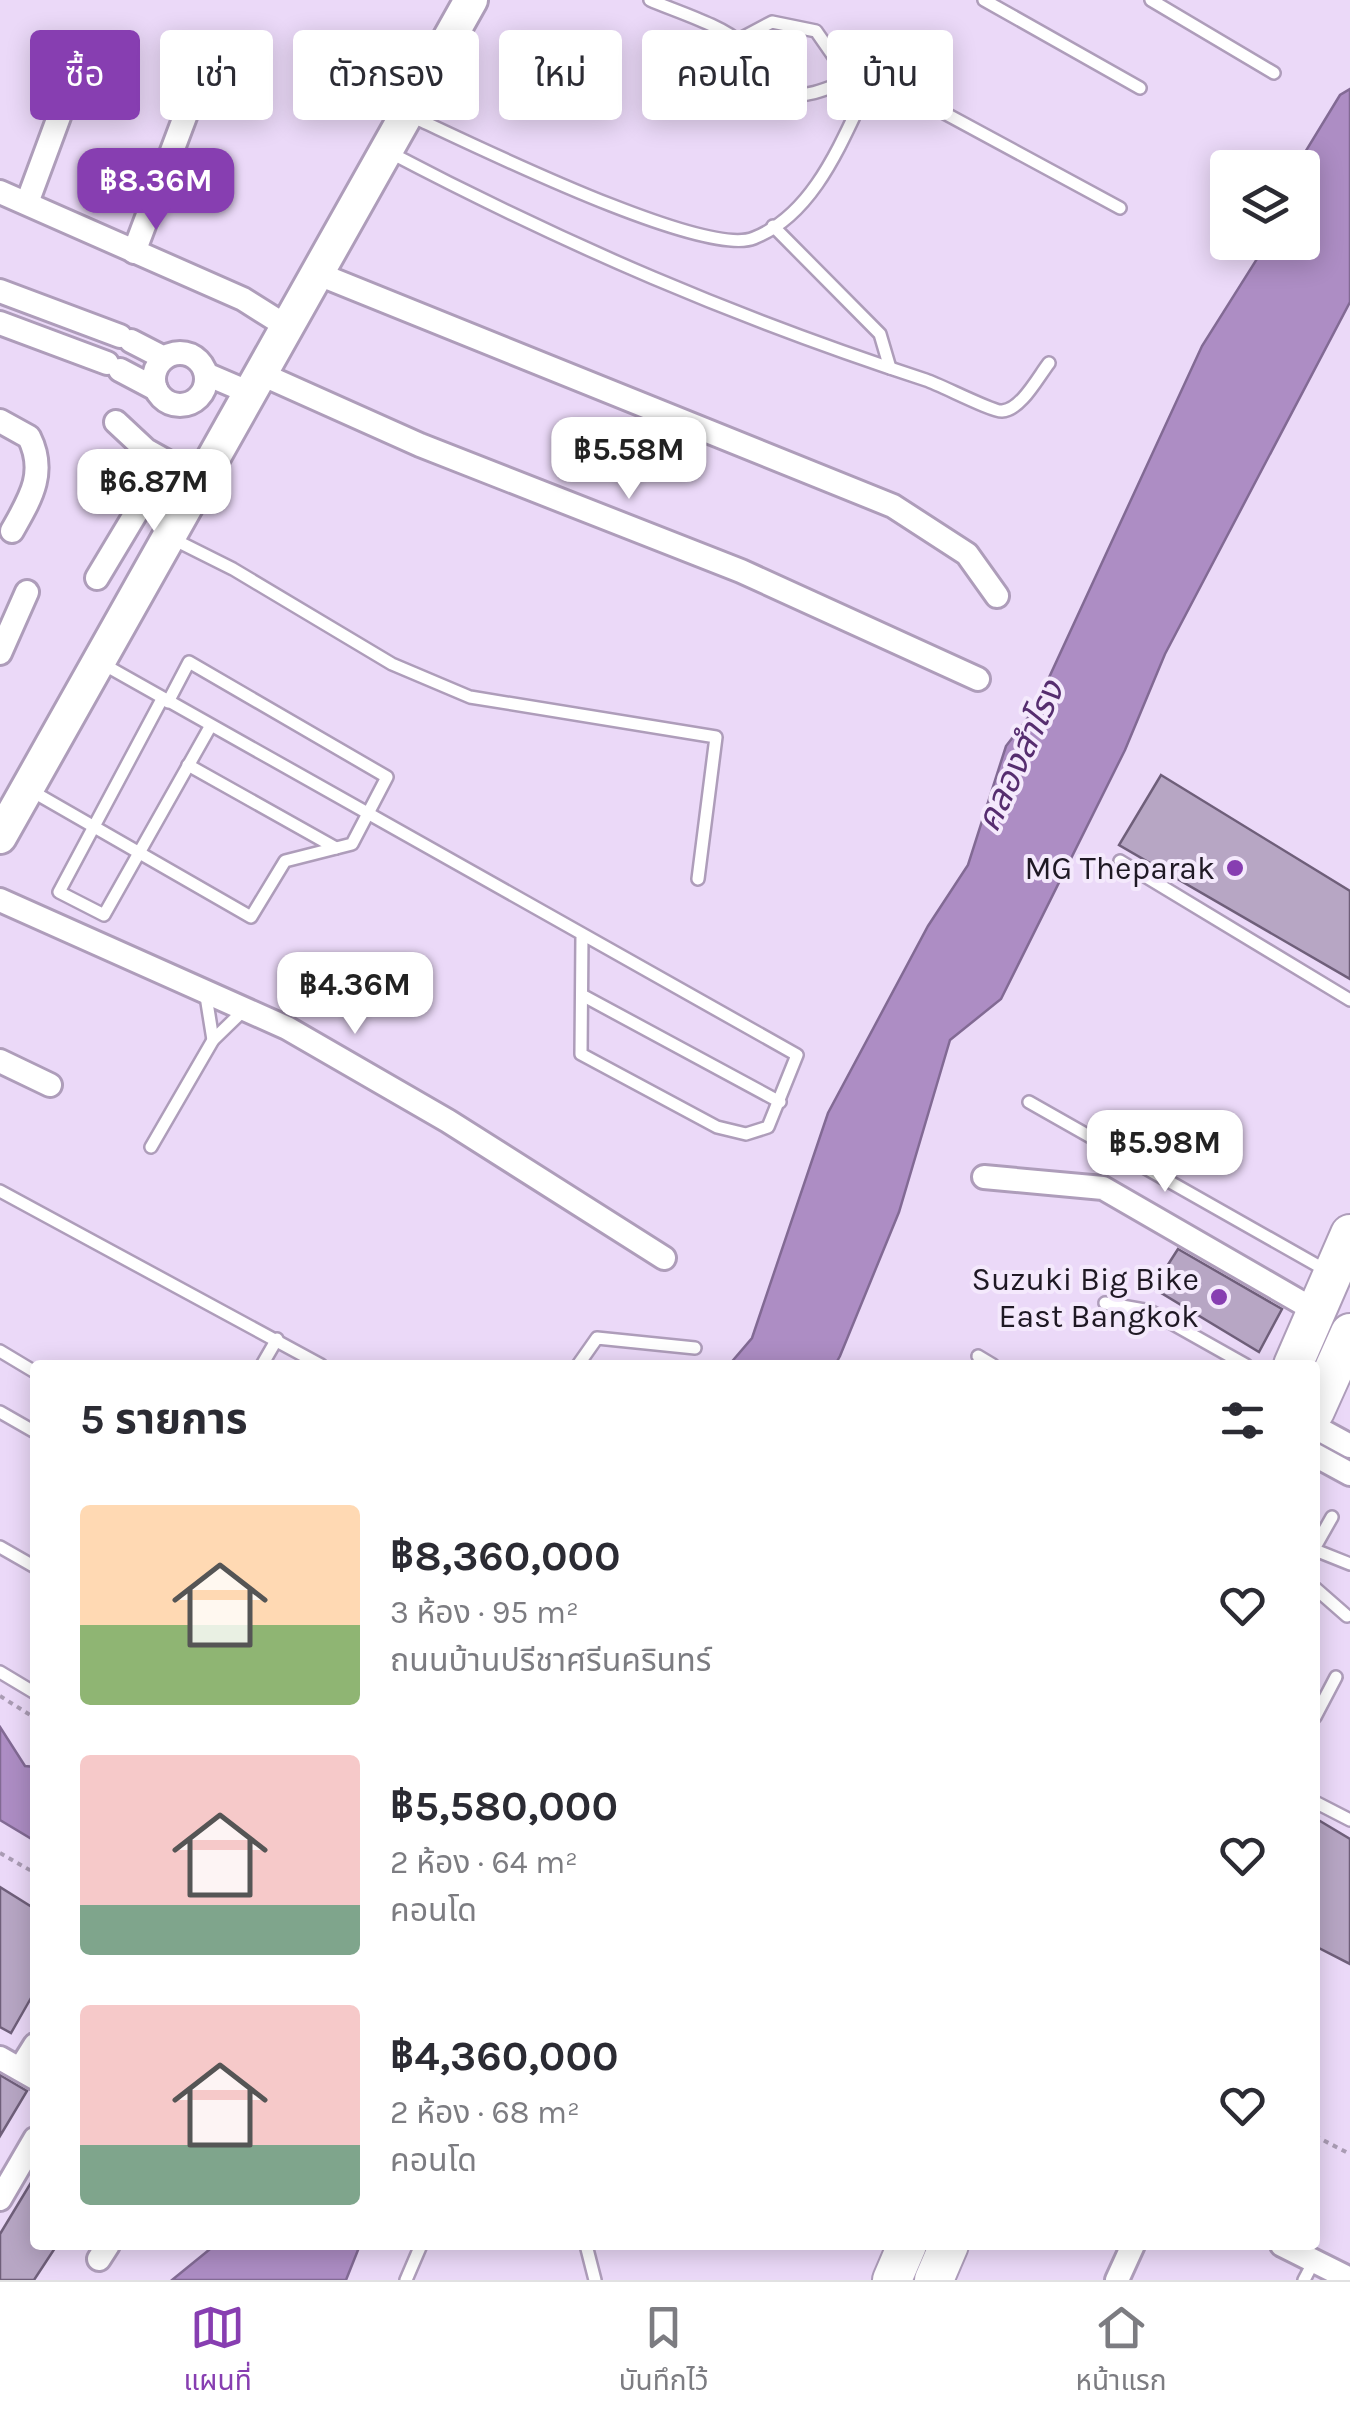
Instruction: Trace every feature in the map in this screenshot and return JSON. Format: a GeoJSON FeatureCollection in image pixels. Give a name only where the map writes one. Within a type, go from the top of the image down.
{"type":"FeatureCollection","features":[{"type":"Feature","properties":{"kind":"main road"},"geometry":{"type":"LineString","coordinates":[[455,30],[472,0]]}},
{"type":"Feature","properties":{"kind":"main road"},"geometry":{"type":"LineString","coordinates":[[0,837],[229,423],[404,120]]}},
{"type":"Feature","properties":{"kind":"main road"},"geometry":{"type":"LineString","coordinates":[[1295,1360],[1350,1234]]}},
{"type":"Feature","properties":{"kind":"main road"},"geometry":{"type":"LineString","coordinates":[[1320,1400],[1350,1334]]}},
{"type":"Feature","properties":{"kind":"main road"},"geometry":{"type":"LineString","coordinates":[[892,2280],[906,2250]]}},
{"type":"Feature","properties":{"kind":"main road"},"geometry":{"type":"LineString","coordinates":[[934,2280],[947,2250]]}},
{"type":"Feature","properties":{"kind":"street"},"geometry":{"type":"LineString","coordinates":[[27,203],[58,120]]}},
{"type":"Feature","properties":{"kind":"street"},"geometry":{"type":"LineString","coordinates":[[134,252],[184,120]]}},
{"type":"Feature","properties":{"kind":"street"},"geometry":{"type":"LineString","coordinates":[[0,192],[243,299],[286,326]]}},
{"type":"Feature","properties":{"kind":"street"},"geometry":{"type":"LineString","coordinates":[[316,274],[879,500],[935,530],[966,554],[997,596]]}},
{"type":"Feature","properties":{"kind":"street"},"geometry":{"type":"LineString","coordinates":[[0,292],[126,338],[164,358]]}},
{"type":"Feature","properties":{"kind":"street"},"geometry":{"type":"LineString","coordinates":[[0,322],[113,366],[156,388],[167,402],[192,403],[229,423]]}},
{"type":"Feature","properties":{"kind":"street"},"geometry":{"type":"LineString","coordinates":[[156,388],[155,371],[164,358],[190,355],[206,374],[254,383],[741,571],[978,679]]}},
{"type":"Feature","properties":{"kind":"street"},"geometry":{"type":"LineString","coordinates":[[192,403],[202,394],[206,374]]}},
{"type":"Feature","properties":{"kind":"street"},"geometry":{"type":"LineString","coordinates":[[0,421],[29,437],[38,464],[31,498],[12,531]]}},
{"type":"Feature","properties":{"kind":"street"},"geometry":{"type":"LineString","coordinates":[[116,422],[166,463],[198,479]]}},
{"type":"Feature","properties":{"kind":"street"},"geometry":{"type":"LineString","coordinates":[[96,578],[166,463]]}},
{"type":"Feature","properties":{"kind":"street"},"geometry":{"type":"LineString","coordinates":[[0,653],[27,592]]}},
{"type":"Feature","properties":{"kind":"street"},"geometry":{"type":"LineString","coordinates":[[0,900],[287,1028],[448,1121],[664,1258]]}},
{"type":"Feature","properties":{"kind":"street"},"geometry":{"type":"LineString","coordinates":[[0,1060],[50,1085]]}},
{"type":"Feature","properties":{"kind":"street"},"geometry":{"type":"LineString","coordinates":[[984,1177],[1103,1188],[1316,1311]]}},
{"type":"Feature","properties":{"kind":"street"},"geometry":{"type":"LineString","coordinates":[[1320,1430],[1350,1446]]}},
{"type":"Feature","properties":{"kind":"street"},"geometry":{"type":"LineString","coordinates":[[1320,1459],[1350,1474]]}},
{"type":"Feature","properties":{"kind":"street"},"geometry":{"type":"LineString","coordinates":[[0,2199],[30,2148]]}},
{"type":"Feature","properties":{"kind":"street"},"geometry":{"type":"LineString","coordinates":[[1116,2280],[1131,2250]]}},
{"type":"Feature","properties":{"kind":"street"},"geometry":{"type":"LineString","coordinates":[[1287,2250],[1309,2270],[1350,2279]]}},
{"type":"Feature","properties":{"kind":"lane"},"geometry":{"type":"LineString","coordinates":[[650,0],[716,30]]}},
{"type":"Feature","properties":{"kind":"lane"},"geometry":{"type":"LineString","coordinates":[[984,0],[1140,88]]}},
{"type":"Feature","properties":{"kind":"lane"},"geometry":{"type":"LineString","coordinates":[[1151,0],[1274,73]]}},
{"type":"Feature","properties":{"kind":"lane"},"geometry":{"type":"LineString","coordinates":[[757,30],[772,22],[816,30],[827,46]]}},
{"type":"Feature","properties":{"kind":"lane"},"geometry":{"type":"LineString","coordinates":[[953,118],[1120,208]]}},
{"type":"Feature","properties":{"kind":"lane"},"geometry":{"type":"LineString","coordinates":[[420,120],[576,190],[655,220],[730,241],[753,239],[774,226],[821,180],[851,120]]}},
{"type":"Feature","properties":{"kind":"lane"},"geometry":{"type":"LineString","coordinates":[[387,151],[523,222],[656,283],[856,360],[962,392],[1002,411],[1015,407],[1049,364]]}},
{"type":"Feature","properties":{"kind":"lane"},"geometry":{"type":"LineString","coordinates":[[774,226],[880,334],[890,368]]}},
{"type":"Feature","properties":{"kind":"lane"},"geometry":{"type":"LineString","coordinates":[[168,536],[233,569],[392,664],[470,697],[716,736],[698,879]]}},
{"type":"Feature","properties":{"kind":"lane"},"geometry":{"type":"LineString","coordinates":[[99,662],[798,1055],[768,1128],[746,1134],[717,1128],[581,1054],[582,935]]}},
{"type":"Feature","properties":{"kind":"lane"},"geometry":{"type":"LineString","coordinates":[[27,788],[94,828],[137,854],[251,917],[286,861],[352,844],[388,776],[189,662],[165,701],[94,828],[60,892],[104,915],[137,854],[210,727]]}},
{"type":"Feature","properties":{"kind":"lane"},"geometry":{"type":"LineString","coordinates":[[188,766],[336,848]]}},
{"type":"Feature","properties":{"kind":"lane"},"geometry":{"type":"LineString","coordinates":[[1120,862],[1350,1000]]}},
{"type":"Feature","properties":{"kind":"lane"},"geometry":{"type":"LineString","coordinates":[[204,988],[214,1040]]}},
{"type":"Feature","properties":{"kind":"lane"},"geometry":{"type":"LineString","coordinates":[[582,994],[780,1102]]}},
{"type":"Feature","properties":{"kind":"lane"},"geometry":{"type":"LineString","coordinates":[[152,1147],[214,1040],[245,1008]]}},
{"type":"Feature","properties":{"kind":"lane"},"geometry":{"type":"LineString","coordinates":[[1029,1102],[1332,1274]]}},
{"type":"Feature","properties":{"kind":"lane"},"geometry":{"type":"LineString","coordinates":[[0,1191],[313,1360]]}},
{"type":"Feature","properties":{"kind":"lane"},"geometry":{"type":"LineString","coordinates":[[1106,1303],[1150,1310],[1237,1360]]}},
{"type":"Feature","properties":{"kind":"lane"},"geometry":{"type":"LineString","coordinates":[[582,1360],[597,1338],[695,1348]]}},
{"type":"Feature","properties":{"kind":"lane"},"geometry":{"type":"LineString","coordinates":[[265,1360],[277,1339]]}},
{"type":"Feature","properties":{"kind":"lane"},"geometry":{"type":"LineString","coordinates":[[0,1351],[30,1369]]}},
{"type":"Feature","properties":{"kind":"lane"},"geometry":{"type":"LineString","coordinates":[[978,1356],[985,1360]]}},
{"type":"Feature","properties":{"kind":"lane"},"geometry":{"type":"LineString","coordinates":[[0,1412],[30,1429]]}},
{"type":"Feature","properties":{"kind":"lane"},"geometry":{"type":"LineString","coordinates":[[1320,1539],[1332,1517]]}},
{"type":"Feature","properties":{"kind":"lane"},"geometry":{"type":"LineString","coordinates":[[0,1547],[30,1564]]}},
{"type":"Feature","properties":{"kind":"lane"},"geometry":{"type":"LineString","coordinates":[[1320,1550],[1350,1564]]}},
{"type":"Feature","properties":{"kind":"lane"},"geometry":{"type":"LineString","coordinates":[[1320,1592],[1348,1616]]}},
{"type":"Feature","properties":{"kind":"lane"},"geometry":{"type":"LineString","coordinates":[[0,1672],[30,1690]]}},
{"type":"Feature","properties":{"kind":"lane"},"geometry":{"type":"LineString","coordinates":[[1320,1707],[1336,1677]]}},
{"type":"Feature","properties":{"kind":"lane"},"geometry":{"type":"LineString","coordinates":[[1320,1805],[1350,1820]]}},
{"type":"Feature","properties":{"kind":"lane"},"geometry":{"type":"LineString","coordinates":[[406,2280],[419,2250]]}},
{"type":"Feature","properties":{"kind":"lane"},"geometry":{"type":"LineString","coordinates":[[587,2250],[595,2280]]}},
{"type":"Feature","properties":{"kind":"path"},"geometry":{"type":"LineString","coordinates":[[0,1696],[30,1715]]}},
{"type":"Feature","properties":{"kind":"path"},"geometry":{"type":"LineString","coordinates":[[0,1853],[30,1871]]}},
{"type":"Feature","properties":{"kind":"path"},"geometry":{"type":"LineString","coordinates":[[1320,2139],[1350,2154]]}},
{"type":"Feature","properties":{"kind":"water","name":"คลองสำโรง"},"geometry":{"type":"Polygon","coordinates":[[[1350,89],[1350,302],[1165,654],[1125,750],[1001,999],[950,1040],[899,1212],[838,1360],[733,1360],[752,1338],[828,1113],[928,926],[968,865],[1006,746],[1034,710],[1202,346],[1256,260],[1320,260],[1320,150],[1306,150],[1340,95],[1350,89]]]}},
{"type":"Feature","properties":{"kind":"water"},"geometry":{"type":"Polygon","coordinates":[[[0,1727],[25,1766],[30,1766],[30,1838],[0,1820],[0,1727]]]}},
{"type":"Feature","properties":{"kind":"water"},"geometry":{"type":"Polygon","coordinates":[[[209,2250],[358,2250],[346,2280],[172,2280],[209,2250]]]}},
{"type":"Feature","properties":{"kind":"building","name":"MG Theparak"},"geometry":{"type":"Polygon","coordinates":[[[1161,775],[1350,891],[1350,979],[1119,845],[1161,775]]]}},
{"type":"Feature","properties":{"kind":"building","name":"Suzuki Big Bike East Bangkok"},"geometry":{"type":"Polygon","coordinates":[[[1178,1249],[1282,1309],[1259,1352],[1153,1288],[1178,1249]]]}},
{"type":"Feature","properties":{"kind":"building"},"geometry":{"type":"Polygon","coordinates":[[[1320,1821],[1350,1839],[1350,1964],[1320,1949],[1320,1821]]]}},
{"type":"Feature","properties":{"kind":"building"},"geometry":{"type":"Polygon","coordinates":[[[0,1887],[30,1906],[30,2000],[11,2033],[0,2027],[0,1887]]]}},
{"type":"Feature","properties":{"kind":"building"},"geometry":{"type":"Polygon","coordinates":[[[0,2075],[27,2091],[0,2136],[0,2075]]]}},
{"type":"Feature","properties":{"kind":"building"},"geometry":{"type":"Polygon","coordinates":[[[30,2184],[30,2250],[54,2250],[34,2280],[0,2280],[0,2234],[30,2184]]]}},
{"type":"Feature","properties":{"kind":"place","name":"MG Theparak"},"geometry":{"type":"Point","coordinates":[1235,868]}},
{"type":"Feature","properties":{"kind":"place","name":"Suzuki Big Bike East Bangkok"},"geometry":{"type":"Point","coordinates":[1219,1297]}}]}
